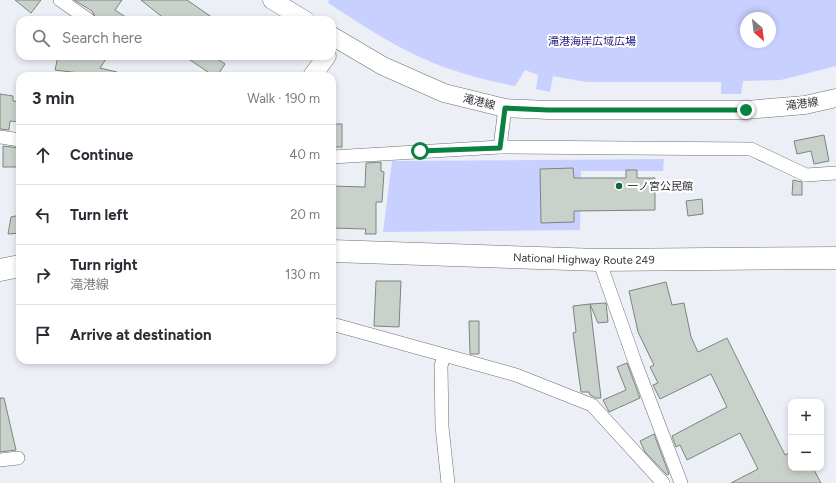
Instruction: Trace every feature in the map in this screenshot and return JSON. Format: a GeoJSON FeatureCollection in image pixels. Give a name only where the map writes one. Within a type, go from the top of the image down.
{"type":"FeatureCollection","features":[{"type":"Feature","properties":{"kind":"highway","name":"National Highway Route 249"},"geometry":{"type":"LineString","coordinates":[[336,251],[599,260],[836,258]]}},
{"type":"Feature","properties":{"kind":"highway"},"geometry":{"type":"LineString","coordinates":[[0,270],[16,267]]}},
{"type":"Feature","properties":{"kind":"main road"},"geometry":{"type":"LineString","coordinates":[[272,0],[298,16]]}},
{"type":"Feature","properties":{"kind":"main road","name":"滝港線"},"geometry":{"type":"LineString","coordinates":[[336,41],[383,66],[444,93],[505,108],[548,110],[746,110],[805,105],[836,98]]}},
{"type":"Feature","properties":{"kind":"main road"},"geometry":{"type":"LineString","coordinates":[[315,72],[324,60]]}},
{"type":"Feature","properties":{"kind":"street"},"geometry":{"type":"LineString","coordinates":[[60,0],[83,16]]}},
{"type":"Feature","properties":{"kind":"street"},"geometry":{"type":"LineString","coordinates":[[500,148],[505,108]]}},
{"type":"Feature","properties":{"kind":"street"},"geometry":{"type":"LineString","coordinates":[[0,137],[16,139]]}},
{"type":"Feature","properties":{"kind":"street"},"geometry":{"type":"LineString","coordinates":[[336,157],[500,148],[751,149],[806,175],[836,173]]}},
{"type":"Feature","properties":{"kind":"street"},"geometry":{"type":"LineString","coordinates":[[599,260],[635,362],[681,483]]}},
{"type":"Feature","properties":{"kind":"street"},"geometry":{"type":"LineString","coordinates":[[336,325],[516,375],[592,405],[663,483]]}},
{"type":"Feature","properties":{"kind":"street"},"geometry":{"type":"LineString","coordinates":[[444,356],[441,366],[442,427],[448,483]]}},
{"type":"Feature","properties":{"kind":"street"},"geometry":{"type":"LineString","coordinates":[[0,460],[18,458]]}},
{"type":"Feature","properties":{"kind":"green space","name":"滝港海岸広域広場"},"geometry":{"type":"Polygon","coordinates":[[[329,0],[836,0],[836,66],[781,80],[743,81],[741,94],[721,94],[721,82],[586,82],[553,76],[550,92],[536,89],[538,75],[525,70],[515,86],[475,77],[422,58],[367,28],[328,3],[329,0]]]}},
{"type":"Feature","properties":{"kind":"green space"},"geometry":{"type":"Polygon","coordinates":[[[664,159],[663,171],[581,171],[580,230],[383,232],[392,161],[664,159]]]}},
{"type":"Feature","properties":{"kind":"building"},"geometry":{"type":"Polygon","coordinates":[[[15,0],[41,0],[31,13],[15,0]]]}},
{"type":"Feature","properties":{"kind":"building"},"geometry":{"type":"Polygon","coordinates":[[[74,0],[122,0],[115,10],[124,16],[95,16],[92,11],[74,0]]]}},
{"type":"Feature","properties":{"kind":"building"},"geometry":{"type":"Polygon","coordinates":[[[141,0],[187,0],[210,16],[161,16],[141,0]]]}},
{"type":"Feature","properties":{"kind":"building"},"geometry":{"type":"Polygon","coordinates":[[[57,60],[105,60],[100,68],[117,72],[71,72],[55,70],[57,60]]]}},
{"type":"Feature","properties":{"kind":"building"},"geometry":{"type":"Polygon","coordinates":[[[190,60],[219,60],[225,64],[220,72],[208,72],[190,60]]]}},
{"type":"Feature","properties":{"kind":"building"},"geometry":{"type":"Polygon","coordinates":[[[0,94],[13,96],[13,101],[16,101],[16,122],[10,121],[9,130],[0,129],[0,94]]]}},
{"type":"Feature","properties":{"kind":"building"},"geometry":{"type":"Polygon","coordinates":[[[336,124],[342,124],[342,147],[336,147],[336,124]]]}},
{"type":"Feature","properties":{"kind":"building"},"geometry":{"type":"Polygon","coordinates":[[[824,135],[829,161],[814,164],[811,151],[797,154],[794,141],[824,135]]]}},
{"type":"Feature","properties":{"kind":"building"},"geometry":{"type":"Polygon","coordinates":[[[3,146],[16,148],[16,167],[3,167],[3,146]]]}},
{"type":"Feature","properties":{"kind":"building"},"geometry":{"type":"Polygon","coordinates":[[[381,162],[381,171],[384,172],[382,202],[376,202],[376,234],[365,234],[366,229],[336,228],[336,186],[365,187],[366,163],[381,162]]]}},
{"type":"Feature","properties":{"kind":"building"},"geometry":{"type":"Polygon","coordinates":[[[573,168],[574,178],[626,178],[626,170],[637,170],[637,178],[655,178],[655,210],[574,211],[574,222],[541,223],[540,169],[573,168]]]}},
{"type":"Feature","properties":{"kind":"building"},"geometry":{"type":"Polygon","coordinates":[[[793,180],[802,182],[802,195],[792,195],[793,180]]]}},
{"type":"Feature","properties":{"kind":"building"},"geometry":{"type":"Polygon","coordinates":[[[702,199],[703,214],[688,216],[686,201],[702,199]]]}},
{"type":"Feature","properties":{"kind":"building"},"geometry":{"type":"Polygon","coordinates":[[[16,216],[16,233],[8,234],[11,217],[16,216]]]}},
{"type":"Feature","properties":{"kind":"building"},"geometry":{"type":"Polygon","coordinates":[[[376,281],[401,281],[399,327],[374,326],[376,281]]]}},
{"type":"Feature","properties":{"kind":"building"},"geometry":{"type":"Polygon","coordinates":[[[666,282],[672,305],[684,303],[691,337],[698,352],[727,338],[785,455],[788,454],[788,471],[815,471],[821,483],[731,483],[758,469],[740,433],[687,460],[680,445],[676,447],[672,436],[727,407],[711,374],[660,399],[653,385],[658,383],[650,367],[654,365],[638,332],[629,291],[666,282]]]}},
{"type":"Feature","properties":{"kind":"building"},"geometry":{"type":"Polygon","coordinates":[[[606,303],[608,322],[598,323],[590,304],[606,303]]]}},
{"type":"Feature","properties":{"kind":"building"},"geometry":{"type":"Polygon","coordinates":[[[590,304],[601,398],[596,398],[590,395],[589,392],[581,392],[573,333],[576,332],[573,306],[590,304]]]}},
{"type":"Feature","properties":{"kind":"building"},"geometry":{"type":"Polygon","coordinates":[[[469,321],[479,321],[479,354],[470,354],[469,321]]]}},
{"type":"Feature","properties":{"kind":"building"},"geometry":{"type":"Polygon","coordinates":[[[627,363],[640,398],[609,412],[603,400],[626,390],[617,367],[627,363]]]}},
{"type":"Feature","properties":{"kind":"building"},"geometry":{"type":"Polygon","coordinates":[[[0,398],[4,398],[16,450],[0,452],[0,398]]]}},
{"type":"Feature","properties":{"kind":"building"},"geometry":{"type":"Polygon","coordinates":[[[654,434],[669,474],[667,475],[645,452],[640,441],[654,434]]]}},
{"type":"Feature","properties":{"kind":"place","name":"一ノ宮公民館"},"geometry":{"type":"Point","coordinates":[619,186]}},
{"type":"Feature","properties":{"kind":"route"},"geometry":{"type":"LineString","coordinates":[[420,151],[500,148],[505,108],[548,110],[746,110]]}}]}
